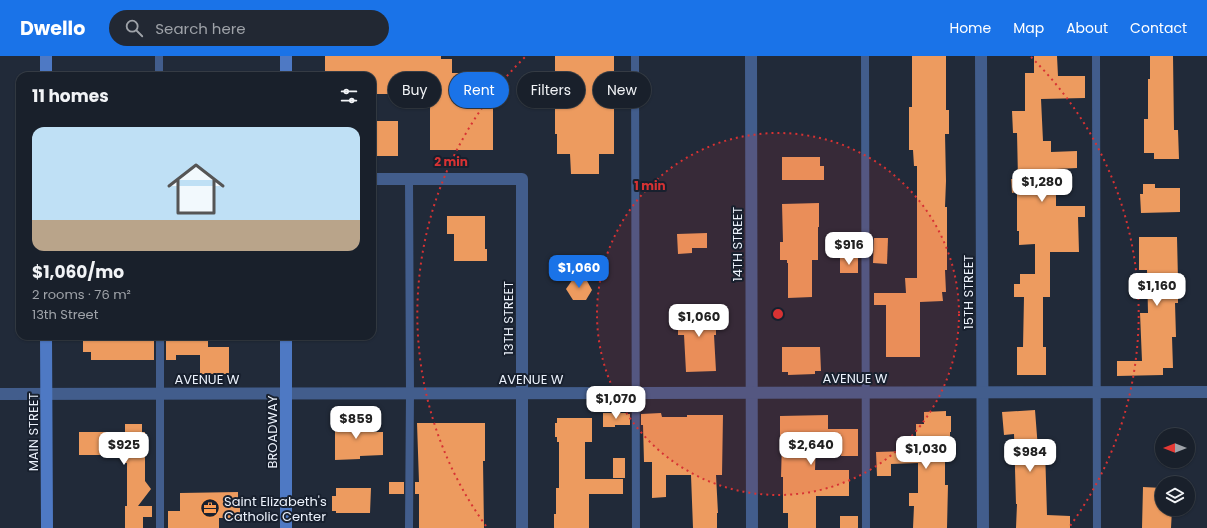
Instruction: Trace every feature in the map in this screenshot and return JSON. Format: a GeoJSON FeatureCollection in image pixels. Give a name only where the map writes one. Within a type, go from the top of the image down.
{"type":"FeatureCollection","features":[{"type":"Feature","properties":{"kind":"street"},"geometry":{"type":"LineString","coordinates":[[46,56],[46,72]]}},
{"type":"Feature","properties":{"kind":"street"},"geometry":{"type":"LineString","coordinates":[[286,56],[286,72]]}},
{"type":"Feature","properties":{"kind":"street","name":"14TH STREET"},"geometry":{"type":"LineString","coordinates":[[751,56],[752,528]]}},
{"type":"Feature","properties":{"kind":"street","name":"15TH STREET"},"geometry":{"type":"LineString","coordinates":[[982,56],[983,528]]}},
{"type":"Feature","properties":{"kind":"street"},"geometry":{"type":"LineString","coordinates":[[376,179],[409,179]]}},
{"type":"Feature","properties":{"kind":"street","name":"13TH STREET"},"geometry":{"type":"LineString","coordinates":[[409,179],[522,180],[522,528]]}},
{"type":"Feature","properties":{"kind":"street","name":"MAIN STREET"},"geometry":{"type":"LineString","coordinates":[[46,340],[47,528]]}},
{"type":"Feature","properties":{"kind":"street","name":"BROADWAY"},"geometry":{"type":"LineString","coordinates":[[286,340],[286,528]]}},
{"type":"Feature","properties":{"kind":"street","name":"AVENUE W"},"geometry":{"type":"LineString","coordinates":[[0,394],[1207,392]]}},
{"type":"Feature","properties":{"kind":"lane"},"geometry":{"type":"LineString","coordinates":[[159,56],[159,72]]}},
{"type":"Feature","properties":{"kind":"lane"},"geometry":{"type":"LineString","coordinates":[[635,56],[636,528]]}},
{"type":"Feature","properties":{"kind":"lane"},"geometry":{"type":"LineString","coordinates":[[865,56],[866,528]]}},
{"type":"Feature","properties":{"kind":"lane"},"geometry":{"type":"LineString","coordinates":[[1096,56],[1097,528]]}},
{"type":"Feature","properties":{"kind":"lane"},"geometry":{"type":"LineString","coordinates":[[409,179],[410,528]]}},
{"type":"Feature","properties":{"kind":"lane"},"geometry":{"type":"LineString","coordinates":[[160,340],[160,528]]}},
{"type":"Feature","properties":{"kind":"building"},"geometry":{"type":"Polygon","coordinates":[[[325,56],[441,56],[441,59],[452,59],[452,72],[449,72],[449,108],[493,108],[493,150],[430,150],[430,108],[441,108],[441,72],[388,72],[388,94],[376,94],[376,72],[325,72],[325,56]]]}},
{"type":"Feature","properties":{"kind":"building"},"geometry":{"type":"Polygon","coordinates":[[[555,56],[614,56],[614,72],[593,72],[593,108],[614,108],[614,154],[599,154],[599,174],[571,174],[570,154],[557,154],[555,108],[585,108],[585,72],[555,72],[555,56]]]}},
{"type":"Feature","properties":{"kind":"building"},"geometry":{"type":"Polygon","coordinates":[[[912,56],[946,56],[946,110],[949,110],[949,134],[945,134],[945,207],[947,207],[947,270],[945,270],[946,292],[942,292],[943,301],[920,302],[920,357],[886,357],[886,305],[874,305],[874,293],[906,293],[905,278],[917,278],[917,166],[914,166],[913,150],[909,150],[909,107],[912,107],[912,56]]]}},
{"type":"Feature","properties":{"kind":"building"},"geometry":{"type":"Polygon","coordinates":[[[1034,56],[1057,56],[1058,76],[1085,76],[1085,98],[1041,99],[1043,141],[1051,141],[1051,152],[1077,151],[1077,168],[1056,169],[1056,206],[1085,206],[1085,217],[1078,217],[1079,252],[1050,252],[1050,297],[1043,297],[1043,347],[1046,347],[1046,375],[1017,375],[1017,347],[1023,347],[1024,297],[1014,297],[1014,284],[1020,284],[1020,274],[1035,274],[1035,244],[1019,245],[1019,231],[1017,231],[1017,192],[1012,193],[1011,179],[1018,179],[1017,133],[1013,133],[1012,111],[1025,111],[1025,73],[1034,73],[1034,56]]]}},
{"type":"Feature","properties":{"kind":"building"},"geometry":{"type":"Polygon","coordinates":[[[1150,56],[1173,56],[1174,130],[1178,130],[1179,159],[1154,159],[1154,153],[1144,153],[1144,119],[1148,119],[1148,79],[1150,79],[1150,56]]]}},
{"type":"Feature","properties":{"kind":"building"},"geometry":{"type":"Polygon","coordinates":[[[376,121],[398,121],[398,156],[376,156],[376,121]]]}},
{"type":"Feature","properties":{"kind":"building"},"geometry":{"type":"Polygon","coordinates":[[[782,157],[820,157],[820,166],[824,166],[824,180],[782,180],[782,157]]]}},
{"type":"Feature","properties":{"kind":"building"},"geometry":{"type":"Polygon","coordinates":[[[1143,184],[1155,184],[1155,188],[1180,188],[1180,212],[1141,213],[1140,194],[1143,194],[1143,184]]]}},
{"type":"Feature","properties":{"kind":"building"},"geometry":{"type":"Polygon","coordinates":[[[819,203],[818,260],[812,260],[812,297],[788,298],[788,263],[787,260],[780,260],[780,242],[783,242],[782,204],[819,203]]]}},
{"type":"Feature","properties":{"kind":"building"},"geometry":{"type":"Polygon","coordinates":[[[447,216],[485,216],[485,249],[487,249],[487,261],[454,261],[454,234],[447,234],[447,216]]]}},
{"type":"Feature","properties":{"kind":"building"},"geometry":{"type":"Polygon","coordinates":[[[707,233],[707,248],[692,248],[692,253],[678,254],[677,234],[707,233]]]}},
{"type":"Feature","properties":{"kind":"building"},"geometry":{"type":"Polygon","coordinates":[[[1139,237],[1177,237],[1178,280],[1184,280],[1184,296],[1178,296],[1178,303],[1175,303],[1176,337],[1172,337],[1173,368],[1163,368],[1163,375],[1117,376],[1117,361],[1142,361],[1140,313],[1148,313],[1147,270],[1139,270],[1139,237]]]}},
{"type":"Feature","properties":{"kind":"building"},"geometry":{"type":"Polygon","coordinates":[[[874,238],[888,238],[887,264],[873,263],[874,238]]]}},
{"type":"Feature","properties":{"kind":"building"},"geometry":{"type":"Polygon","coordinates":[[[840,258],[858,258],[858,273],[840,273],[840,258]]]}},
{"type":"Feature","properties":{"kind":"building"},"geometry":{"type":"Polygon","coordinates":[[[573,279],[586,279],[592,290],[586,300],[573,300],[566,289],[573,279]]]}},
{"type":"Feature","properties":{"kind":"building"},"geometry":{"type":"Polygon","coordinates":[[[678,308],[716,308],[716,335],[714,335],[716,371],[686,372],[684,335],[678,335],[678,308]]]}},
{"type":"Feature","properties":{"kind":"building"},"geometry":{"type":"Polygon","coordinates":[[[83,340],[154,340],[154,360],[91,360],[91,352],[83,352],[83,340]]]}},
{"type":"Feature","properties":{"kind":"building"},"geometry":{"type":"Polygon","coordinates":[[[166,340],[208,340],[208,347],[229,347],[229,374],[200,374],[200,355],[176,355],[176,360],[166,360],[166,340]]]}},
{"type":"Feature","properties":{"kind":"building"},"geometry":{"type":"Polygon","coordinates":[[[782,347],[820,347],[821,371],[815,371],[815,374],[788,375],[788,372],[782,372],[782,347]]]}},
{"type":"Feature","properties":{"kind":"building"},"geometry":{"type":"Polygon","coordinates":[[[1035,410],[1038,449],[1045,448],[1047,515],[1070,516],[1070,528],[1016,528],[1017,504],[1014,434],[1004,435],[1002,412],[1035,410]]]}},
{"type":"Feature","properties":{"kind":"building"},"geometry":{"type":"Polygon","coordinates":[[[946,411],[946,416],[951,416],[950,457],[945,458],[945,485],[948,485],[947,528],[913,528],[914,506],[909,506],[909,493],[918,493],[918,463],[891,464],[891,476],[877,476],[876,452],[908,451],[908,448],[916,448],[916,424],[924,424],[924,412],[946,411]]]}},
{"type":"Feature","properties":{"kind":"building"},"geometry":{"type":"Polygon","coordinates":[[[603,413],[628,413],[630,414],[630,425],[603,427],[603,413]]]}},
{"type":"Feature","properties":{"kind":"building"},"geometry":{"type":"Polygon","coordinates":[[[661,413],[662,417],[723,415],[722,475],[716,475],[718,513],[717,528],[693,528],[691,475],[666,475],[666,497],[652,498],[652,462],[644,462],[643,425],[641,425],[641,414],[661,413]]]}},
{"type":"Feature","properties":{"kind":"building"},"geometry":{"type":"Polygon","coordinates":[[[828,415],[828,429],[858,429],[858,456],[841,456],[842,442],[816,442],[815,470],[849,470],[849,496],[816,496],[816,528],[788,528],[788,513],[783,513],[780,416],[828,415]]]}},
{"type":"Feature","properties":{"kind":"building"},"geometry":{"type":"Polygon","coordinates":[[[337,417],[358,417],[358,424],[361,424],[361,432],[383,432],[383,455],[360,456],[360,459],[335,460],[335,426],[337,426],[337,417]]]}},
{"type":"Feature","properties":{"kind":"building"},"geometry":{"type":"Polygon","coordinates":[[[557,418],[592,418],[592,442],[585,442],[585,479],[623,479],[623,494],[589,494],[589,528],[554,528],[554,514],[556,514],[556,488],[559,488],[559,442],[557,442],[557,437],[555,437],[555,423],[557,423],[557,418]]]}},
{"type":"Feature","properties":{"kind":"building"},"geometry":{"type":"Polygon","coordinates":[[[417,423],[485,423],[485,461],[483,461],[484,528],[419,528],[419,494],[415,494],[415,482],[419,482],[417,423]]]}},
{"type":"Feature","properties":{"kind":"building"},"geometry":{"type":"Polygon","coordinates":[[[125,424],[142,424],[142,432],[145,432],[145,481],[151,489],[138,506],[152,506],[152,517],[143,517],[143,528],[125,528],[125,506],[127,506],[127,463],[125,463],[125,455],[79,455],[79,432],[125,432],[125,424]]]}},
{"type":"Feature","properties":{"kind":"building"},"geometry":{"type":"Polygon","coordinates":[[[613,458],[625,458],[625,478],[613,478],[613,458]]]}},
{"type":"Feature","properties":{"kind":"building"},"geometry":{"type":"Polygon","coordinates":[[[389,482],[404,482],[404,494],[389,494],[389,482]]]}},
{"type":"Feature","properties":{"kind":"building"},"geometry":{"type":"Polygon","coordinates":[[[1143,487],[1155,488],[1155,516],[1172,516],[1171,528],[1142,528],[1143,487]]]}},
{"type":"Feature","properties":{"kind":"building"},"geometry":{"type":"Polygon","coordinates":[[[336,488],[371,488],[370,513],[336,513],[336,511],[332,511],[332,496],[336,496],[336,488]]]}},
{"type":"Feature","properties":{"kind":"building","name":"Saint Elizabeth's Catholic Center"},"geometry":{"type":"Polygon","coordinates":[[[238,492],[240,518],[219,518],[219,528],[168,528],[168,511],[180,511],[180,493],[238,492]]]}},
{"type":"Feature","properties":{"kind":"building"},"geometry":{"type":"Polygon","coordinates":[[[840,516],[858,516],[858,528],[840,528],[840,516]]]}},
{"type":"Feature","properties":{"kind":"place","name":"Saint Elizabeth's Catholic Center"},"geometry":{"type":"Point","coordinates":[210,508]}}]}
